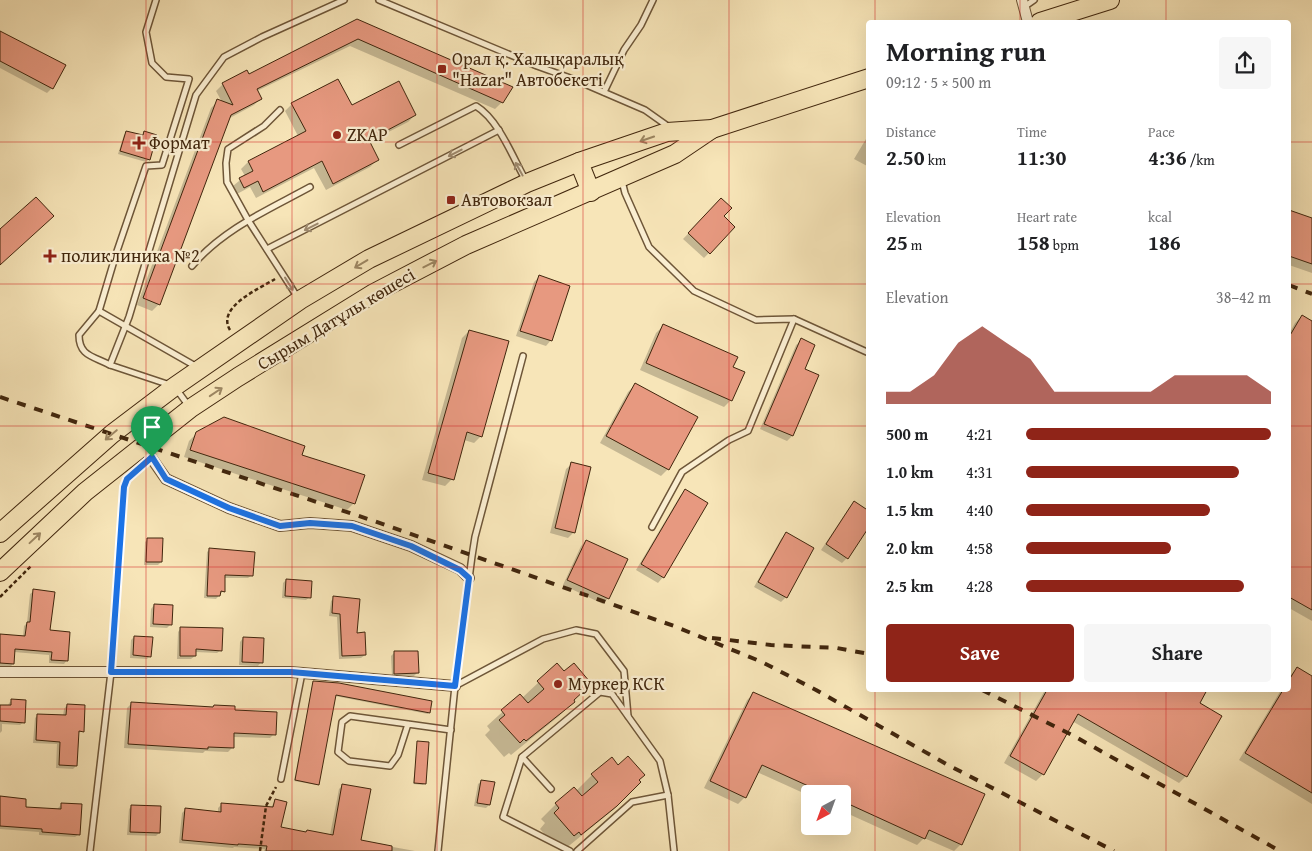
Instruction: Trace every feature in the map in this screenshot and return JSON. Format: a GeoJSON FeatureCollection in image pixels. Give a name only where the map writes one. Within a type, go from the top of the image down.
{"type":"FeatureCollection","features":[{"type":"Feature","properties":{"kind":"highway"},"geometry":{"type":"LineString","coordinates":[[1046,20],[1110,0]]}},
{"type":"Feature","properties":{"kind":"highway","name":"Сырым Датұлы көшесі"},"geometry":{"type":"LineString","coordinates":[[0,533],[112,434],[174,387],[300,300],[369,259],[527,183],[579,162],[667,132],[712,128],[866,79]]}},
{"type":"Feature","properties":{"kind":"highway","name":"Сырым Датұлы көшесі"},"geometry":{"type":"LineString","coordinates":[[0,572],[85,492],[191,408],[374,292],[466,245],[675,154],[712,128]]}},
{"type":"Feature","properties":{"kind":"highway"},"geometry":{"type":"LineString","coordinates":[[579,162],[591,192]]}},
{"type":"Feature","properties":{"kind":"street"},"geometry":{"type":"LineString","coordinates":[[1023,4],[1027,20]]}},
{"type":"Feature","properties":{"kind":"street"},"geometry":{"type":"LineString","coordinates":[[143,446],[166,479],[229,508],[280,526],[310,523],[352,526],[411,546],[460,570],[469,578]]}},
{"type":"Feature","properties":{"kind":"street"},"geometry":{"type":"LineString","coordinates":[[0,672],[302,673],[455,686]]}},
{"type":"Feature","properties":{"kind":"lane"},"geometry":{"type":"LineString","coordinates":[[156,0],[146,32],[152,64],[166,77],[189,79],[162,165],[146,166],[116,254],[99,312],[79,335],[79,345],[83,351],[110,366],[174,387],[191,408]]}},
{"type":"Feature","properties":{"kind":"lane"},"geometry":{"type":"LineString","coordinates":[[110,366],[125,326],[196,95],[224,57],[262,37],[344,0]]}},
{"type":"Feature","properties":{"kind":"lane"},"geometry":{"type":"LineString","coordinates":[[379,0],[645,110],[675,131]]}},
{"type":"Feature","properties":{"kind":"lane"},"geometry":{"type":"LineString","coordinates":[[604,92],[624,50],[641,25],[653,0]]}},
{"type":"Feature","properties":{"kind":"lane"},"geometry":{"type":"LineString","coordinates":[[1023,4],[1034,0]]}},
{"type":"Feature","properties":{"kind":"lane"},"geometry":{"type":"LineString","coordinates":[[399,144],[476,106],[484,111],[499,130],[527,183]]}},
{"type":"Feature","properties":{"kind":"lane"},"geometry":{"type":"LineString","coordinates":[[280,110],[264,126],[228,149],[226,164],[227,182],[248,220],[300,300]]}},
{"type":"Feature","properties":{"kind":"lane"},"geometry":{"type":"LineString","coordinates":[[267,250],[499,130]]}},
{"type":"Feature","properties":{"kind":"lane"},"geometry":{"type":"LineString","coordinates":[[622,178],[625,193],[649,247],[694,291],[756,320],[794,319],[866,352]]}},
{"type":"Feature","properties":{"kind":"lane"},"geometry":{"type":"LineString","coordinates":[[192,266],[215,242],[248,220],[310,187]]}},
{"type":"Feature","properties":{"kind":"lane"},"geometry":{"type":"LineString","coordinates":[[99,312],[200,368]]}},
{"type":"Feature","properties":{"kind":"lane"},"geometry":{"type":"LineString","coordinates":[[652,527],[682,472],[729,440],[748,430],[794,319]]}},
{"type":"Feature","properties":{"kind":"lane"},"geometry":{"type":"LineString","coordinates":[[438,851],[455,686],[475,536],[523,356]]}},
{"type":"Feature","properties":{"kind":"lane"},"geometry":{"type":"LineString","coordinates":[[455,686],[543,639],[576,630],[596,634],[624,671],[628,717]]}},
{"type":"Feature","properties":{"kind":"lane"},"geometry":{"type":"LineString","coordinates":[[90,851],[111,672]]}},
{"type":"Feature","properties":{"kind":"lane"},"geometry":{"type":"LineString","coordinates":[[281,779],[302,673]]}},
{"type":"Feature","properties":{"kind":"lane"},"geometry":{"type":"LineString","coordinates":[[570,851],[503,818],[522,757],[600,692],[612,694],[660,761],[668,795],[674,851]]}},
{"type":"Feature","properties":{"kind":"lane"},"geometry":{"type":"LineString","coordinates":[[408,724],[398,755],[390,766],[349,761],[338,752],[342,722],[350,716],[408,724],[450,730]]}},
{"type":"Feature","properties":{"kind":"lane"},"geometry":{"type":"LineString","coordinates":[[522,757],[551,789]]}},
{"type":"Feature","properties":{"kind":"lane"},"geometry":{"type":"LineString","coordinates":[[577,851],[632,802],[668,795]]}},
{"type":"Feature","properties":{"kind":"path"},"geometry":{"type":"LineString","coordinates":[[237,342],[228,327],[227,317],[230,310],[240,301],[283,274]]}},
{"type":"Feature","properties":{"kind":"path"},"geometry":{"type":"LineString","coordinates":[[121,484],[133,474]]}},
{"type":"Feature","properties":{"kind":"path"},"geometry":{"type":"LineString","coordinates":[[111,672],[122,501],[127,479]]}},
{"type":"Feature","properties":{"kind":"path"},"geometry":{"type":"LineString","coordinates":[[0,597],[34,563]]}},
{"type":"Feature","properties":{"kind":"path"},"geometry":{"type":"LineString","coordinates":[[260,851],[266,806],[281,779]]}},
{"type":"Feature","properties":{"kind":"building"},"geometry":{"type":"Polygon","coordinates":[[[357,19],[513,87],[503,103],[358,39],[257,89],[262,99],[231,115],[160,305],[143,298],[217,99],[233,105],[222,83],[247,70],[249,74],[357,19]]]}},
{"type":"Feature","properties":{"kind":"building"},"geometry":{"type":"Polygon","coordinates":[[[0,31],[66,65],[53,89],[0,61],[0,31]]]}},
{"type":"Feature","properties":{"kind":"building","name":"ZKAP"},"geometry":{"type":"Polygon","coordinates":[[[338,79],[352,105],[399,81],[416,115],[369,140],[379,160],[333,184],[322,161],[263,192],[258,181],[244,188],[239,178],[253,171],[248,161],[306,131],[291,103],[338,79]]]}},
{"type":"Feature","properties":{"kind":"building","name":"Формат"},"geometry":{"type":"Polygon","coordinates":[[[126,131],[143,135],[144,131],[157,135],[150,160],[120,151],[126,131]]]}},
{"type":"Feature","properties":{"kind":"building"},"geometry":{"type":"Polygon","coordinates":[[[36,197],[54,216],[0,265],[0,229],[36,197]]]}},
{"type":"Feature","properties":{"kind":"building"},"geometry":{"type":"Polygon","coordinates":[[[721,198],[732,208],[724,216],[735,227],[710,254],[688,233],[721,198]]]}},
{"type":"Feature","properties":{"kind":"building"},"geometry":{"type":"Polygon","coordinates":[[[1291,211],[1312,218],[1312,264],[1291,257],[1291,211]]]}},
{"type":"Feature","properties":{"kind":"building"},"geometry":{"type":"Polygon","coordinates":[[[539,275],[570,286],[552,341],[520,331],[539,275]]]}},
{"type":"Feature","properties":{"kind":"building"},"geometry":{"type":"Polygon","coordinates":[[[1302,315],[1312,321],[1312,610],[1291,598],[1291,334],[1302,315]]]}},
{"type":"Feature","properties":{"kind":"building"},"geometry":{"type":"Polygon","coordinates":[[[663,324],[738,357],[733,367],[745,372],[732,401],[646,363],[663,324]]]}},
{"type":"Feature","properties":{"kind":"building"},"geometry":{"type":"Polygon","coordinates":[[[469,330],[509,341],[482,437],[467,432],[454,480],[428,473],[469,330]]]}},
{"type":"Feature","properties":{"kind":"building"},"geometry":{"type":"Polygon","coordinates":[[[801,338],[815,345],[805,369],[819,375],[793,436],[764,424],[801,338]]]}},
{"type":"Feature","properties":{"kind":"building"},"geometry":{"type":"Polygon","coordinates":[[[635,383],[698,417],[669,470],[606,436],[635,383]]]}},
{"type":"Feature","properties":{"kind":"building"},"geometry":{"type":"Polygon","coordinates":[[[224,417],[305,446],[302,455],[365,475],[355,504],[190,450],[196,432],[224,417]]]}},
{"type":"Feature","properties":{"kind":"building"},"geometry":{"type":"Polygon","coordinates":[[[571,462],[591,467],[575,533],[555,528],[571,462]]]}},
{"type":"Feature","properties":{"kind":"building"},"geometry":{"type":"Polygon","coordinates":[[[685,489],[708,503],[664,578],[641,564],[685,489]]]}},
{"type":"Feature","properties":{"kind":"building"},"geometry":{"type":"Polygon","coordinates":[[[854,501],[866,509],[866,532],[848,559],[826,544],[854,501]]]}},
{"type":"Feature","properties":{"kind":"building"},"geometry":{"type":"Polygon","coordinates":[[[786,532],[814,548],[787,598],[758,582],[786,532]]]}},
{"type":"Feature","properties":{"kind":"building"},"geometry":{"type":"Polygon","coordinates":[[[147,538],[163,538],[162,562],[146,562],[147,538]]]}},
{"type":"Feature","properties":{"kind":"building"},"geometry":{"type":"Polygon","coordinates":[[[586,540],[628,559],[609,599],[567,580],[586,540]]]}},
{"type":"Feature","properties":{"kind":"building"},"geometry":{"type":"Polygon","coordinates":[[[209,548],[255,552],[253,576],[225,575],[225,592],[221,591],[220,596],[207,596],[209,548]]]}},
{"type":"Feature","properties":{"kind":"building"},"geometry":{"type":"Polygon","coordinates":[[[286,579],[312,581],[311,598],[285,596],[286,579]]]}},
{"type":"Feature","properties":{"kind":"building"},"geometry":{"type":"Polygon","coordinates":[[[33,589],[55,592],[50,630],[70,632],[68,661],[51,660],[52,652],[15,649],[14,664],[0,663],[0,634],[25,636],[27,622],[30,622],[33,589]]]}},
{"type":"Feature","properties":{"kind":"building"},"geometry":{"type":"Polygon","coordinates":[[[333,596],[360,599],[357,633],[365,632],[366,655],[342,656],[340,614],[332,613],[333,596]]]}},
{"type":"Feature","properties":{"kind":"building"},"geometry":{"type":"Polygon","coordinates":[[[154,604],[173,605],[172,625],[153,624],[154,604]]]}},
{"type":"Feature","properties":{"kind":"building"},"geometry":{"type":"Polygon","coordinates":[[[180,627],[223,628],[222,651],[196,649],[196,656],[180,656],[180,627]]]}},
{"type":"Feature","properties":{"kind":"building"},"geometry":{"type":"Polygon","coordinates":[[[134,636],[153,637],[151,657],[133,655],[134,636]]]}},
{"type":"Feature","properties":{"kind":"building"},"geometry":{"type":"Polygon","coordinates":[[[243,637],[264,638],[263,663],[242,662],[243,637]]]}},
{"type":"Feature","properties":{"kind":"building"},"geometry":{"type":"Polygon","coordinates":[[[394,651],[418,651],[419,673],[394,674],[394,651]]]}},
{"type":"Feature","properties":{"kind":"building"},"geometry":{"type":"Polygon","coordinates":[[[557,663],[564,671],[574,663],[590,682],[584,687],[586,689],[574,700],[575,702],[526,741],[524,739],[520,743],[499,720],[505,715],[501,710],[520,694],[528,703],[544,689],[537,681],[557,663]]]}},
{"type":"Feature","properties":{"kind":"building"},"geometry":{"type":"Polygon","coordinates":[[[1297,667],[1312,676],[1312,793],[1245,753],[1282,692],[1291,692],[1291,677],[1297,667]]]}},
{"type":"Feature","properties":{"kind":"building"},"geometry":{"type":"Polygon","coordinates":[[[313,681],[339,683],[432,701],[430,713],[336,695],[319,785],[295,780],[313,681]]]}},
{"type":"Feature","properties":{"kind":"building"},"geometry":{"type":"Polygon","coordinates":[[[753,692],[985,794],[962,845],[929,830],[925,839],[851,805],[851,785],[806,785],[762,765],[746,798],[710,781],[753,692]]]}},
{"type":"Feature","properties":{"kind":"building"},"geometry":{"type":"Polygon","coordinates":[[[1046,692],[1206,692],[1200,703],[1222,716],[1187,777],[1078,714],[1044,775],[1010,756],[1046,692]]]}},
{"type":"Feature","properties":{"kind":"building"},"geometry":{"type":"Polygon","coordinates":[[[11,699],[26,700],[25,723],[0,721],[0,705],[11,705],[11,699]]]}},
{"type":"Feature","properties":{"kind":"building"},"geometry":{"type":"Polygon","coordinates":[[[131,702],[213,707],[214,705],[235,706],[235,710],[277,712],[276,735],[234,733],[234,748],[208,747],[208,749],[128,744],[131,702]]]}},
{"type":"Feature","properties":{"kind":"building"},"geometry":{"type":"Polygon","coordinates":[[[67,704],[85,705],[84,732],[79,731],[77,766],[59,765],[60,742],[36,740],[37,714],[66,715],[67,704]]]}},
{"type":"Feature","properties":{"kind":"building"},"geometry":{"type":"Polygon","coordinates":[[[417,741],[429,742],[426,784],[414,783],[417,741]]]}},
{"type":"Feature","properties":{"kind":"building"},"geometry":{"type":"Polygon","coordinates":[[[628,756],[645,775],[639,780],[641,782],[617,806],[581,835],[579,832],[574,836],[554,813],[559,808],[555,803],[574,787],[582,796],[598,782],[591,774],[612,757],[618,765],[628,756]]]}},
{"type":"Feature","properties":{"kind":"building"},"geometry":{"type":"Polygon","coordinates":[[[481,780],[495,782],[490,805],[477,803],[481,780]]]}},
{"type":"Feature","properties":{"kind":"building"},"geometry":{"type":"Polygon","coordinates":[[[342,784],[371,789],[361,840],[392,846],[392,851],[266,851],[267,846],[182,840],[185,808],[221,812],[221,803],[273,807],[275,799],[287,802],[281,827],[333,835],[342,784]]]}},
{"type":"Feature","properties":{"kind":"building"},"geometry":{"type":"Polygon","coordinates":[[[0,796],[26,799],[26,807],[61,809],[61,803],[82,804],[80,835],[42,832],[42,829],[0,826],[0,796]]]}},
{"type":"Feature","properties":{"kind":"building"},"geometry":{"type":"Polygon","coordinates":[[[131,805],[161,806],[160,833],[130,832],[131,805]]]}},
{"type":"Feature","properties":{"kind":"railway"},"geometry":{"type":"LineString","coordinates":[[1291,286],[1312,294]]}},
{"type":"Feature","properties":{"kind":"railway"},"geometry":{"type":"LineString","coordinates":[[0,397],[374,521],[674,626],[762,662],[816,690],[948,765],[1114,851]]}},
{"type":"Feature","properties":{"kind":"railway"},"geometry":{"type":"LineString","coordinates":[[712,638],[771,645],[837,648],[866,653]]}},
{"type":"Feature","properties":{"kind":"railway"},"geometry":{"type":"LineString","coordinates":[[986,692],[1072,735],[1280,851]]}},
{"type":"Feature","properties":{"kind":"place","name":"Орал қ. Халықаралық \"Hazar\" Автобекеті"},"geometry":{"type":"Point","coordinates":[442,69]}},
{"type":"Feature","properties":{"kind":"place","name":"ZKAP"},"geometry":{"type":"Point","coordinates":[337,135]}},
{"type":"Feature","properties":{"kind":"place","name":"Формат"},"geometry":{"type":"Point","coordinates":[139,143]}},
{"type":"Feature","properties":{"kind":"place","name":"Автовокзал"},"geometry":{"type":"Point","coordinates":[451,200]}},
{"type":"Feature","properties":{"kind":"place","name":"поликлиника №2"},"geometry":{"type":"Point","coordinates":[50,256]}},
{"type":"Feature","properties":{"kind":"place","name":"Муркер КСК"},"geometry":{"type":"Point","coordinates":[558,684]}},
{"type":"Feature","properties":{"kind":"route"},"geometry":{"type":"LineString","coordinates":[[152,457],[166,479],[229,508],[280,526],[310,523],[352,526],[411,546],[460,570],[469,578],[455,686],[291,672],[111,672],[124,487],[127,479],[152,457]]}}]}
